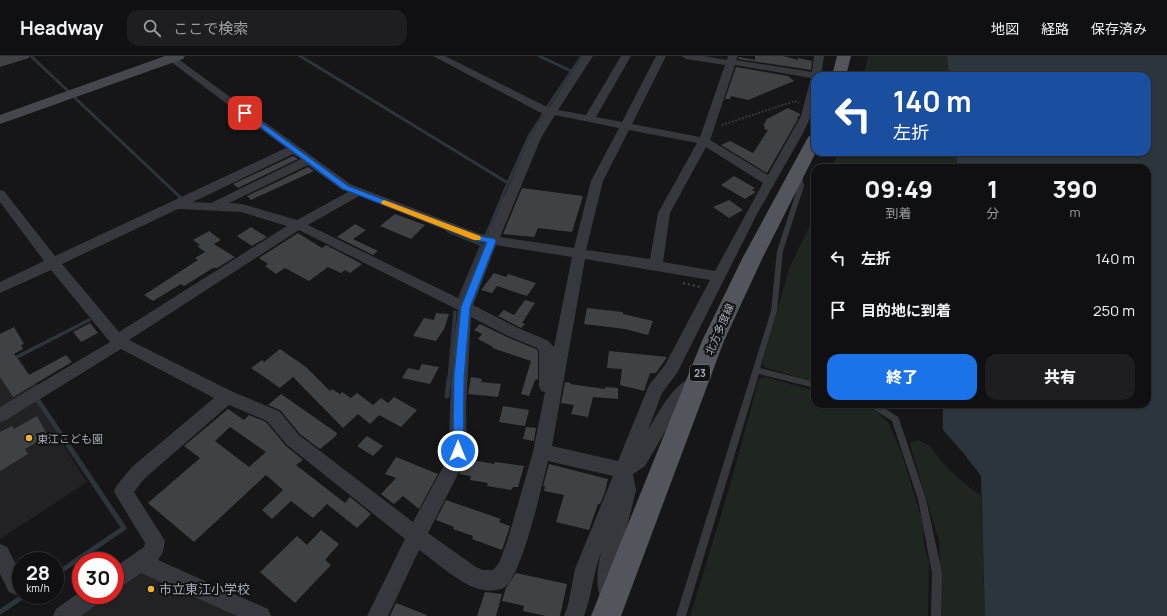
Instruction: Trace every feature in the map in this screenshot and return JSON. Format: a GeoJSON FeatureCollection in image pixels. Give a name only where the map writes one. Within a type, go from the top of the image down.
{"type":"FeatureCollection","features":[{"type":"Feature","properties":{"kind":"main road"},"geometry":{"type":"LineString","coordinates":[[840,72],[844,56]]}},
{"type":"Feature","properties":{"kind":"main road","name":"北方多度線"},"geometry":{"type":"LineString","coordinates":[[608,610],[713,341],[752,259],[811,147]]}},
{"type":"Feature","properties":{"kind":"street"},"geometry":{"type":"LineString","coordinates":[[438,56],[543,110],[626,126],[706,135],[770,182]]}},
{"type":"Feature","properties":{"kind":"street"},"geometry":{"type":"LineString","coordinates":[[377,616],[416,536],[450,472],[458,451],[459,377],[465,307],[535,138],[588,56]]}},
{"type":"Feature","properties":{"kind":"street"},"geometry":{"type":"LineString","coordinates":[[589,119],[626,56]]}},
{"type":"Feature","properties":{"kind":"street"},"geometry":{"type":"LineString","coordinates":[[0,194],[54,263],[119,341],[227,397],[273,416],[293,440],[416,536],[469,574],[483,580],[498,580],[506,570],[517,542],[542,452],[552,405],[562,337],[578,253],[597,181],[661,56]]}},
{"type":"Feature","properties":{"kind":"street"},"geometry":{"type":"LineString","coordinates":[[686,56],[732,61],[811,75]]}},
{"type":"Feature","properties":{"kind":"street"},"geometry":{"type":"LineString","coordinates":[[817,72],[819,56]]}},
{"type":"Feature","properties":{"kind":"street"},"geometry":{"type":"LineString","coordinates":[[0,120],[172,57],[346,188],[478,238],[656,265],[715,283]]}},
{"type":"Feature","properties":{"kind":"street"},"geometry":{"type":"LineString","coordinates":[[656,265],[664,213],[706,135],[732,61]]}},
{"type":"Feature","properties":{"kind":"street"},"geometry":{"type":"LineString","coordinates":[[574,616],[584,569],[655,390],[671,368],[751,214],[798,133],[806,116],[811,94]]}},
{"type":"Feature","properties":{"kind":"street"},"geometry":{"type":"LineString","coordinates":[[0,288],[294,149]]}},
{"type":"Feature","properties":{"kind":"street"},"geometry":{"type":"LineString","coordinates":[[214,206],[309,160]]}},
{"type":"Feature","properties":{"kind":"street"},"geometry":{"type":"LineString","coordinates":[[0,415],[119,341],[298,225],[357,192]]}},
{"type":"Feature","properties":{"kind":"street"},"geometry":{"type":"LineString","coordinates":[[176,205],[242,208],[298,225],[513,332],[542,344],[547,349],[547,401],[552,405]]}},
{"type":"Feature","properties":{"kind":"street"},"geometry":{"type":"LineString","coordinates":[[542,452],[623,470],[639,460],[674,401],[697,381]]}},
{"type":"Feature","properties":{"kind":"street"},"geometry":{"type":"LineString","coordinates":[[124,573],[153,552],[155,541],[123,491],[138,473],[227,397]]}},
{"type":"Feature","properties":{"kind":"street"},"geometry":{"type":"LineString","coordinates":[[608,610],[607,567],[627,490],[623,470]]}},
{"type":"Feature","properties":{"kind":"street"},"geometry":{"type":"LineString","coordinates":[[0,554],[12,577]]}},
{"type":"Feature","properties":{"kind":"street"},"geometry":{"type":"LineString","coordinates":[[139,562],[261,616]]}},
{"type":"Feature","properties":{"kind":"street"},"geometry":{"type":"LineString","coordinates":[[64,616],[81,604]]}},
{"type":"Feature","properties":{"kind":"lane"},"geometry":{"type":"LineString","coordinates":[[681,616],[774,311],[780,252],[801,186],[798,174]]}},
{"type":"Feature","properties":{"kind":"lane"},"geometry":{"type":"LineString","coordinates":[[756,370],[811,384]]}},
{"type":"Feature","properties":{"kind":"lane"},"geometry":{"type":"LineString","coordinates":[[878,408],[895,419],[922,498],[936,572],[936,616]]}},
{"type":"Feature","properties":{"kind":"path"},"geometry":{"type":"LineString","coordinates":[[706,135],[795,101],[808,105]]}},
{"type":"Feature","properties":{"kind":"path"},"geometry":{"type":"LineString","coordinates":[[676,281],[715,283]]}},
{"type":"Feature","properties":{"kind":"shaded area"},"geometry":{"type":"Polygon","coordinates":[[[868,56],[947,56],[949,72],[865,72],[868,56]]]}},
{"type":"Feature","properties":{"kind":"shaded area"},"geometry":{"type":"Polygon","coordinates":[[[947,56],[1167,56],[1167,616],[985,616],[981,476],[943,430],[943,408],[1151,408],[1151,164],[957,164],[956,156],[1151,156],[1151,72],[949,72],[947,56]]]}},
{"type":"Feature","properties":{"kind":"shaded area"},"geometry":{"type":"Polygon","coordinates":[[[837,156],[956,156],[957,164],[833,164],[837,156]]]}},
{"type":"Feature","properties":{"kind":"shaded area"},"geometry":{"type":"Polygon","coordinates":[[[811,222],[811,381],[766,368],[762,363],[789,269],[811,222]]]}},
{"type":"Feature","properties":{"kind":"shaded area","name":"東江こども園"},"geometry":{"type":"Polygon","coordinates":[[[19,358],[39,389],[31,394],[87,482],[0,539],[0,368],[19,358]]]}},
{"type":"Feature","properties":{"kind":"shaded area"},"geometry":{"type":"Polygon","coordinates":[[[765,377],[811,390],[811,408],[870,408],[878,412],[889,424],[902,454],[923,524],[924,545],[929,561],[928,616],[690,616],[729,489],[759,379],[765,377]]]}},
{"type":"Feature","properties":{"kind":"shaded area"},"geometry":{"type":"Polygon","coordinates":[[[918,440],[927,444],[952,472],[981,496],[985,616],[940,616],[939,541],[911,448],[911,442],[918,440]]]}},
{"type":"Feature","properties":{"kind":"shaded area","name":"市立東江小学校"},"geometry":{"type":"Polygon","coordinates":[[[137,568],[249,616],[70,616],[87,604],[124,604],[124,577],[137,568]]]}},
{"type":"Feature","properties":{"kind":"building"},"geometry":{"type":"Polygon","coordinates":[[[0,56],[29,56],[29,58],[0,67],[0,56]]]}},
{"type":"Feature","properties":{"kind":"building"},"geometry":{"type":"Polygon","coordinates":[[[755,56],[783,56],[798,60],[798,58],[812,61],[811,70],[738,59],[739,57],[755,60],[755,56]]]}},
{"type":"Feature","properties":{"kind":"building"},"geometry":{"type":"Polygon","coordinates":[[[736,67],[788,76],[794,81],[748,100],[731,96],[730,99],[725,99],[736,67]]]}},
{"type":"Feature","properties":{"kind":"building"},"geometry":{"type":"Polygon","coordinates":[[[788,108],[800,115],[767,173],[721,145],[730,141],[753,153],[768,130],[764,129],[765,126],[763,126],[767,119],[788,108]]]}},
{"type":"Feature","properties":{"kind":"building"},"geometry":{"type":"Polygon","coordinates":[[[293,156],[298,159],[238,188],[233,184],[293,156]]]}},
{"type":"Feature","properties":{"kind":"building"},"geometry":{"type":"Polygon","coordinates":[[[308,167],[314,171],[251,200],[247,196],[308,167]]]}},
{"type":"Feature","properties":{"kind":"building"},"geometry":{"type":"Polygon","coordinates":[[[734,176],[755,188],[752,190],[756,192],[745,199],[721,185],[734,176]]]}},
{"type":"Feature","properties":{"kind":"building"},"geometry":{"type":"Polygon","coordinates":[[[522,188],[583,196],[572,232],[538,228],[534,237],[503,234],[522,188]]]}},
{"type":"Feature","properties":{"kind":"building"},"geometry":{"type":"Polygon","coordinates":[[[729,200],[743,210],[729,218],[713,207],[729,200]]]}},
{"type":"Feature","properties":{"kind":"building"},"geometry":{"type":"Polygon","coordinates":[[[395,214],[425,225],[411,239],[380,226],[395,214]]]}},
{"type":"Feature","properties":{"kind":"building"},"geometry":{"type":"Polygon","coordinates":[[[355,224],[366,230],[353,239],[378,251],[373,255],[337,237],[355,224]]]}},
{"type":"Feature","properties":{"kind":"building"},"geometry":{"type":"Polygon","coordinates":[[[251,227],[267,237],[252,246],[237,236],[251,227]]]}},
{"type":"Feature","properties":{"kind":"building"},"geometry":{"type":"Polygon","coordinates":[[[209,231],[221,240],[214,244],[235,257],[217,268],[213,268],[184,286],[181,284],[153,301],[144,295],[198,260],[195,258],[205,252],[197,246],[200,245],[193,240],[209,231]]]}},
{"type":"Feature","properties":{"kind":"building"},"geometry":{"type":"Polygon","coordinates":[[[298,233],[322,248],[326,245],[362,264],[350,273],[345,270],[341,273],[328,267],[309,281],[285,268],[276,274],[265,266],[268,264],[259,258],[298,233]]]}},
{"type":"Feature","properties":{"kind":"building"},"geometry":{"type":"Polygon","coordinates":[[[494,273],[506,277],[508,274],[536,283],[527,296],[497,286],[492,293],[481,290],[494,273]]]}},
{"type":"Feature","properties":{"kind":"building"},"geometry":{"type":"Polygon","coordinates":[[[525,300],[535,303],[522,323],[525,324],[521,328],[498,316],[504,310],[514,315],[525,300]]]}},
{"type":"Feature","properties":{"kind":"building"},"geometry":{"type":"Polygon","coordinates":[[[587,308],[623,312],[623,314],[653,321],[648,335],[625,329],[584,324],[587,308]]]}},
{"type":"Feature","properties":{"kind":"building"},"geometry":{"type":"Polygon","coordinates":[[[436,313],[449,314],[444,329],[436,341],[413,336],[424,318],[434,320],[436,313]]]}},
{"type":"Feature","properties":{"kind":"building"},"geometry":{"type":"Polygon","coordinates":[[[90,323],[98,333],[81,342],[73,332],[90,323]]]}},
{"type":"Feature","properties":{"kind":"building"},"geometry":{"type":"Polygon","coordinates":[[[480,324],[538,351],[538,379],[535,380],[529,396],[521,394],[531,361],[492,348],[493,347],[478,339],[482,334],[474,330],[480,324]]]}},
{"type":"Feature","properties":{"kind":"building"},"geometry":{"type":"Polygon","coordinates":[[[14,327],[24,344],[21,345],[23,349],[14,354],[29,375],[66,355],[72,362],[13,397],[0,377],[0,334],[14,327]]]}},
{"type":"Feature","properties":{"kind":"building"},"geometry":{"type":"Polygon","coordinates":[[[280,349],[306,367],[330,391],[332,389],[340,394],[342,392],[351,398],[357,393],[373,405],[381,398],[388,403],[394,397],[417,410],[401,427],[379,415],[370,424],[358,414],[343,428],[293,377],[280,388],[251,368],[262,360],[264,362],[280,349]]]}},
{"type":"Feature","properties":{"kind":"building"},"geometry":{"type":"Polygon","coordinates":[[[609,351],[667,357],[656,373],[650,373],[644,391],[620,385],[622,369],[607,368],[609,351]]]}},
{"type":"Feature","properties":{"kind":"building"},"geometry":{"type":"Polygon","coordinates":[[[422,364],[439,367],[430,384],[402,378],[408,368],[419,370],[422,364]]]}},
{"type":"Feature","properties":{"kind":"building"},"geometry":{"type":"Polygon","coordinates":[[[471,377],[482,379],[481,382],[501,384],[498,397],[468,394],[471,377]]]}},
{"type":"Feature","properties":{"kind":"building"},"geometry":{"type":"Polygon","coordinates":[[[565,382],[605,389],[605,387],[618,388],[618,399],[593,397],[588,417],[571,414],[574,405],[561,403],[565,382]]]}},
{"type":"Feature","properties":{"kind":"building"},"geometry":{"type":"Polygon","coordinates":[[[281,394],[337,433],[336,436],[320,449],[317,447],[300,434],[280,410],[268,405],[281,394]]]}},
{"type":"Feature","properties":{"kind":"building"},"geometry":{"type":"Polygon","coordinates":[[[503,406],[529,410],[525,426],[499,422],[503,406]]]}},
{"type":"Feature","properties":{"kind":"building"},"geometry":{"type":"Polygon","coordinates":[[[228,409],[244,420],[249,415],[266,422],[286,446],[303,460],[296,465],[345,503],[350,497],[371,514],[357,528],[327,504],[313,518],[291,501],[272,519],[262,510],[283,490],[266,475],[194,542],[148,503],[200,458],[184,446],[228,409]],[[230,427],[215,441],[249,467],[266,452],[230,427]]]}},
{"type":"Feature","properties":{"kind":"building"},"geometry":{"type":"Polygon","coordinates":[[[37,416],[48,436],[25,449],[28,454],[0,471],[0,432],[12,426],[14,429],[37,416]]]}},
{"type":"Feature","properties":{"kind":"building"},"geometry":{"type":"Polygon","coordinates":[[[526,427],[536,428],[534,441],[523,439],[526,427]]]}},
{"type":"Feature","properties":{"kind":"building"},"geometry":{"type":"Polygon","coordinates":[[[367,436],[383,446],[373,456],[357,446],[367,436]]]}},
{"type":"Feature","properties":{"kind":"building"},"geometry":{"type":"Polygon","coordinates":[[[396,457],[438,474],[419,509],[403,496],[394,504],[381,494],[396,478],[385,474],[396,457]]]}},
{"type":"Feature","properties":{"kind":"building"},"geometry":{"type":"Polygon","coordinates":[[[467,459],[494,464],[495,462],[524,466],[518,487],[513,487],[511,490],[487,486],[488,483],[470,480],[471,476],[459,474],[467,459]]]}},
{"type":"Feature","properties":{"kind":"building"},"geometry":{"type":"Polygon","coordinates":[[[549,464],[608,479],[605,492],[600,504],[598,504],[589,530],[556,522],[564,495],[544,491],[545,486],[543,486],[549,464]]]}},
{"type":"Feature","properties":{"kind":"building"},"geometry":{"type":"Polygon","coordinates":[[[446,500],[501,519],[499,522],[510,526],[502,550],[472,539],[473,536],[453,529],[454,527],[436,520],[446,500]]]}},
{"type":"Feature","properties":{"kind":"building"},"geometry":{"type":"Polygon","coordinates":[[[321,530],[339,544],[325,560],[331,565],[295,603],[260,572],[297,536],[307,545],[321,530]]]}},
{"type":"Feature","properties":{"kind":"building"},"geometry":{"type":"Polygon","coordinates":[[[516,573],[567,584],[560,616],[546,616],[523,611],[524,606],[502,601],[506,588],[516,573]]]}},
{"type":"Feature","properties":{"kind":"building"},"geometry":{"type":"Polygon","coordinates":[[[485,592],[502,594],[496,616],[477,616],[485,592]]]}},
{"type":"Feature","properties":{"kind":"building"},"geometry":{"type":"Polygon","coordinates":[[[396,603],[427,615],[390,616],[396,603]]]}},
{"type":"Feature","properties":{"kind":"waterway"},"geometry":{"type":"LineString","coordinates":[[31,56],[69,92]]}},
{"type":"Feature","properties":{"kind":"waterway"},"geometry":{"type":"LineString","coordinates":[[300,56],[508,183]]}},
{"type":"Feature","properties":{"kind":"waterway"},"geometry":{"type":"LineString","coordinates":[[539,56],[571,71]]}},
{"type":"Feature","properties":{"kind":"waterway"},"geometry":{"type":"LineString","coordinates":[[546,109],[582,56]]}},
{"type":"Feature","properties":{"kind":"waterway"},"geometry":{"type":"LineString","coordinates":[[73,96],[180,197]]}},
{"type":"Feature","properties":{"kind":"waterway"},"geometry":{"type":"LineString","coordinates":[[508,183],[529,136],[544,113]]}},
{"type":"Feature","properties":{"kind":"waterway"},"geometry":{"type":"LineString","coordinates":[[502,197],[508,183]]}},
{"type":"Feature","properties":{"kind":"waterway"},"geometry":{"type":"LineString","coordinates":[[486,236],[503,196]]}},
{"type":"Feature","properties":{"kind":"waterway"},"geometry":{"type":"LineString","coordinates":[[448,231],[482,245],[460,297]]}},
{"type":"Feature","properties":{"kind":"waterway"},"geometry":{"type":"LineString","coordinates":[[449,380],[455,312]]}},
{"type":"Feature","properties":{"kind":"waterway"},"geometry":{"type":"LineString","coordinates":[[13,359],[89,320]]}},
{"type":"Feature","properties":{"kind":"waterway"},"geometry":{"type":"LineString","coordinates":[[447,396],[449,379]]}},
{"type":"Feature","properties":{"kind":"waterway"},"geometry":{"type":"LineString","coordinates":[[37,399],[124,528],[64,569]]}},
{"type":"Feature","properties":{"kind":"waterway"},"geometry":{"type":"LineString","coordinates":[[0,612],[12,604]]}},
{"type":"Feature","properties":{"kind":"slow traffic"},"geometry":{"type":"LineString","coordinates":[[384,202],[477,238]]}},
{"type":"Feature","properties":{"kind":"place","name":"東江こども園"},"geometry":{"type":"Point","coordinates":[29,438]}},
{"type":"Feature","properties":{"kind":"place","name":"市立東江小学校"},"geometry":{"type":"Point","coordinates":[151,589]}},
{"type":"Feature","properties":{"kind":"route"},"geometry":{"type":"LineString","coordinates":[[245,113],[346,188],[478,238],[492,241],[465,307],[459,377],[458,451]]}}]}
